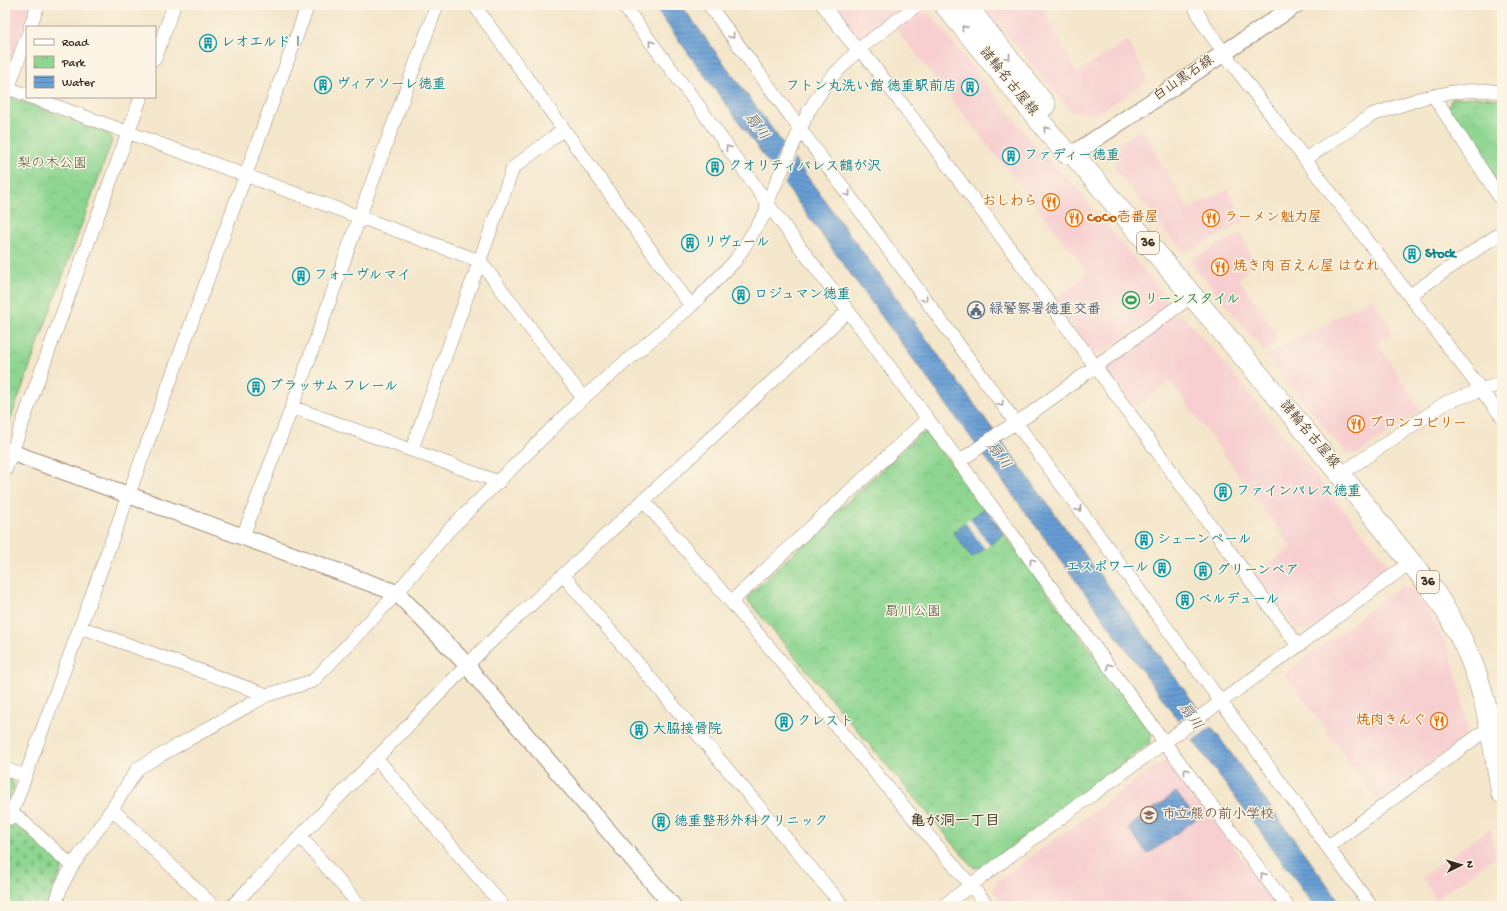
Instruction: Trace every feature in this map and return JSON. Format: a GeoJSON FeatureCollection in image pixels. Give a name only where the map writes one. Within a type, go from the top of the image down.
{"type":"FeatureCollection","features":[{"type":"Feature","properties":{"kind":"main road","name":"諸輪名古屋線"},"geometry":{"type":"LineString","coordinates":[[945,5],[1066,153],[1073,154],[1341,474],[1434,590],[1448,612],[1484,699],[1494,736],[1501,784]]}},
{"type":"Feature","properties":{"kind":"main road","name":"諸輪名古屋線"},"geometry":{"type":"LineString","coordinates":[[966,5],[1076,143],[1073,154]]}},
{"type":"Feature","properties":{"kind":"street"},"geometry":{"type":"LineString","coordinates":[[30,26],[38,5]]}},
{"type":"Feature","properties":{"kind":"street"},"geometry":{"type":"LineString","coordinates":[[156,56],[174,5]]}},
{"type":"Feature","properties":{"kind":"street"},"geometry":{"type":"LineString","coordinates":[[72,866],[18,818],[7,818],[25,776],[308,5]]}},
{"type":"Feature","properties":{"kind":"street"},"geometry":{"type":"LineString","coordinates":[[243,536],[292,407],[438,5]]}},
{"type":"Feature","properties":{"kind":"street"},"geometry":{"type":"LineString","coordinates":[[474,5],[691,306]]}},
{"type":"Feature","properties":{"kind":"street"},"geometry":{"type":"LineString","coordinates":[[623,5],[695,100],[766,202],[1287,906]]}},
{"type":"Feature","properties":{"kind":"street"},"geometry":{"type":"LineString","coordinates":[[709,5],[1016,424],[1329,846],[1371,906]]}},
{"type":"Feature","properties":{"kind":"street"},"geometry":{"type":"LineString","coordinates":[[824,5],[850,41],[869,60],[993,226],[1298,646]]}},
{"type":"Feature","properties":{"kind":"street"},"geometry":{"type":"LineString","coordinates":[[55,906],[60,887],[72,866],[112,809],[138,768],[268,695],[313,681],[397,593],[448,531],[500,482],[583,398],[691,306],[735,261],[766,212],[766,202],[800,129],[808,112],[828,80],[859,49],[917,5]]}},
{"type":"Feature","properties":{"kind":"street"},"geometry":{"type":"LineString","coordinates":[[1194,5],[1203,23],[1224,53],[1502,417]]}},
{"type":"Feature","properties":{"kind":"street","name":"白山黒石線"},"geometry":{"type":"LineString","coordinates":[[1073,154],[1296,5]]}},
{"type":"Feature","properties":{"kind":"street"},"geometry":{"type":"LineString","coordinates":[[26,38],[6,88],[26,95]]}},
{"type":"Feature","properties":{"kind":"street"},"geometry":{"type":"LineString","coordinates":[[1305,159],[1372,115],[1433,95],[1482,90],[1502,92]]}},
{"type":"Feature","properties":{"kind":"street"},"geometry":{"type":"LineString","coordinates":[[1433,95],[1502,201]]}},
{"type":"Feature","properties":{"kind":"street"},"geometry":{"type":"LineString","coordinates":[[34,98],[480,261],[583,398]]}},
{"type":"Feature","properties":{"kind":"street"},"geometry":{"type":"LineString","coordinates":[[5,471],[8,451],[142,98]]}},
{"type":"Feature","properties":{"kind":"street"},"geometry":{"type":"LineString","coordinates":[[412,449],[512,168],[564,130]]}},
{"type":"Feature","properties":{"kind":"street"},"geometry":{"type":"LineString","coordinates":[[1410,295],[1502,232]]}},
{"type":"Feature","properties":{"kind":"street"},"geometry":{"type":"LineString","coordinates":[[959,462],[999,433],[1016,424],[1192,296]]}},
{"type":"Feature","properties":{"kind":"street"},"geometry":{"type":"LineString","coordinates":[[232,906],[468,665],[848,311]]}},
{"type":"Feature","properties":{"kind":"street"},"geometry":{"type":"LineString","coordinates":[[1341,474],[1447,402],[1502,383]]}},
{"type":"Feature","properties":{"kind":"street"},"geometry":{"type":"LineString","coordinates":[[292,407],[500,482]]}},
{"type":"Feature","properties":{"kind":"street"},"geometry":{"type":"LineString","coordinates":[[731,602],[927,420]]}},
{"type":"Feature","properties":{"kind":"street"},"geometry":{"type":"LineString","coordinates":[[8,451],[397,593],[468,665],[481,683],[673,906]]}},
{"type":"Feature","properties":{"kind":"street"},"geometry":{"type":"LineString","coordinates":[[644,501],[988,906]]}},
{"type":"Feature","properties":{"kind":"street"},"geometry":{"type":"LineString","coordinates":[[943,906],[970,884],[1165,743],[1205,712],[1222,703],[1412,561]]}},
{"type":"Feature","properties":{"kind":"street"},"geometry":{"type":"LineString","coordinates":[[563,575],[843,906]]}},
{"type":"Feature","properties":{"kind":"street"},"geometry":{"type":"LineString","coordinates":[[80,627],[268,695]]}},
{"type":"Feature","properties":{"kind":"street"},"geometry":{"type":"LineString","coordinates":[[1329,846],[1494,736]]}},
{"type":"Feature","properties":{"kind":"street"},"geometry":{"type":"LineString","coordinates":[[376,758],[503,906]]}},
{"type":"Feature","properties":{"kind":"street"},"geometry":{"type":"LineString","coordinates":[[5,769],[25,776]]}},
{"type":"Feature","properties":{"kind":"street"},"geometry":{"type":"LineString","coordinates":[[112,809],[213,906]]}},
{"type":"Feature","properties":{"kind":"street"},"geometry":{"type":"LineString","coordinates":[[300,836],[360,906]]}},
{"type":"Feature","properties":{"kind":"shaded area"},"geometry":{"type":"Polygon","coordinates":[[[5,5],[31,5],[5,75],[5,5]]]}},
{"type":"Feature","properties":{"kind":"shaded area"},"geometry":{"type":"Polygon","coordinates":[[[845,5],[906,5],[864,38],[856,37],[837,11],[845,5]]]}},
{"type":"Feature","properties":{"kind":"shaded area"},"geometry":{"type":"Polygon","coordinates":[[[982,5],[1041,5],[1077,73],[1128,40],[1148,81],[1097,114],[1072,112],[982,5]]]}},
{"type":"Feature","properties":{"kind":"shaded area"},"geometry":{"type":"Polygon","coordinates":[[[919,12],[930,14],[1040,152],[1073,184],[1166,298],[1166,306],[1102,353],[1091,351],[1054,300],[1089,273],[896,29],[919,12]]]}},
{"type":"Feature","properties":{"kind":"shaded area"},"geometry":{"type":"Polygon","coordinates":[[[1142,128],[1188,210],[1228,189],[1244,222],[1184,254],[1115,169],[1119,144],[1142,128]]]}},
{"type":"Feature","properties":{"kind":"shaded area"},"geometry":{"type":"Polygon","coordinates":[[[1241,234],[1254,262],[1239,279],[1275,332],[1274,345],[1264,351],[1189,260],[1241,234]]]}},
{"type":"Feature","properties":{"kind":"shaded area"},"geometry":{"type":"Polygon","coordinates":[[[1372,298],[1393,333],[1377,342],[1421,411],[1358,454],[1345,452],[1267,356],[1372,298]]]}},
{"type":"Feature","properties":{"kind":"shaded area"},"geometry":{"type":"Polygon","coordinates":[[[1174,315],[1183,316],[1219,357],[1389,565],[1389,572],[1308,631],[1295,629],[1255,574],[1292,548],[1170,381],[1134,409],[1110,375],[1110,362],[1174,315]]]}},
{"type":"Feature","properties":{"kind":"shaded area"},"geometry":{"type":"Polygon","coordinates":[[[1401,586],[1409,587],[1428,610],[1447,646],[1454,665],[1468,729],[1464,737],[1447,751],[1378,801],[1285,674],[1401,586]]]}},
{"type":"Feature","properties":{"kind":"shaded area","name":"市立熊の前小学校"},"geometry":{"type":"Polygon","coordinates":[[[1164,760],[1171,762],[1277,906],[1005,906],[994,893],[995,883],[1164,760]]]}},
{"type":"Feature","properties":{"kind":"shaded area"},"geometry":{"type":"Polygon","coordinates":[[[1490,828],[1496,856],[1436,899],[1422,877],[1490,828]]]}},
{"type":"Feature","properties":{"kind":"green space","name":"梨の木公園"},"geometry":{"type":"Polygon","coordinates":[[[5,95],[108,133],[112,141],[7,429],[5,430],[5,95]]]}},
{"type":"Feature","properties":{"kind":"green space"},"geometry":{"type":"Polygon","coordinates":[[[1480,97],[1502,99],[1502,190],[1448,108],[1452,98],[1480,97]]]}},
{"type":"Feature","properties":{"kind":"green space","name":"扇川公園"},"geometry":{"type":"Polygon","coordinates":[[[928,433],[1152,732],[1150,743],[982,868],[973,867],[749,602],[748,596],[919,434],[928,433]]]}},
{"type":"Feature","properties":{"kind":"green space"},"geometry":{"type":"Polygon","coordinates":[[[5,777],[11,779],[14,786],[5,810],[5,777]]]}},
{"type":"Feature","properties":{"kind":"green space"},"geometry":{"type":"Polygon","coordinates":[[[5,823],[17,823],[61,862],[62,871],[54,886],[47,906],[5,906],[5,823]]]}},
{"type":"Feature","properties":{"kind":"water","name":"扇川"},"geometry":{"type":"Polygon","coordinates":[[[653,5],[681,5],[1343,906],[1315,906],[653,5]]]}},
{"type":"Feature","properties":{"kind":"water"},"geometry":{"type":"Polygon","coordinates":[[[985,508],[1004,534],[972,558],[953,532],[985,508]]]}},
{"type":"Feature","properties":{"kind":"water"},"geometry":{"type":"Polygon","coordinates":[[[1176,792],[1196,819],[1148,854],[1128,828],[1176,792]]]}},
{"type":"Feature","properties":{"kind":"pier"},"geometry":{"type":"Polygon","coordinates":[[[784,143],[795,157],[784,186],[771,170],[784,143]]]}},
{"type":"Feature","properties":{"kind":"pier"},"geometry":{"type":"Polygon","coordinates":[[[970,519],[990,545],[985,549],[965,522],[970,519]]]}},
{"type":"Feature","properties":{"kind":"pier"},"geometry":{"type":"Polygon","coordinates":[[[1199,707],[1212,726],[1192,741],[1177,722],[1199,707]]]}},
{"type":"Feature","properties":{"kind":"place","name":"レオエルドⅠ"},"geometry":{"type":"Point","coordinates":[208,43]}},
{"type":"Feature","properties":{"kind":"place","name":"ヴィアソーレ徳重"},"geometry":{"type":"Point","coordinates":[323,85]}},
{"type":"Feature","properties":{"kind":"place","name":"フトン丸洗い館 徳重駅前店"},"geometry":{"type":"Point","coordinates":[970,87]}},
{"type":"Feature","properties":{"kind":"place","name":"ファディー徳重"},"geometry":{"type":"Point","coordinates":[1011,156]}},
{"type":"Feature","properties":{"kind":"place","name":"クオリティパレス鶴が沢"},"geometry":{"type":"Point","coordinates":[715,167]}},
{"type":"Feature","properties":{"kind":"place","name":"おしわら"},"geometry":{"type":"Point","coordinates":[1051,202]}},
{"type":"Feature","properties":{"kind":"place","name":"CoCo壱番屋"},"geometry":{"type":"Point","coordinates":[1074,218]}},
{"type":"Feature","properties":{"kind":"place","name":"ラーメン魁力屋"},"geometry":{"type":"Point","coordinates":[1211,218]}},
{"type":"Feature","properties":{"kind":"place","name":"リヴェール"},"geometry":{"type":"Point","coordinates":[690,243]}},
{"type":"Feature","properties":{"kind":"place","name":"Stock"},"geometry":{"type":"Point","coordinates":[1412,254]}},
{"type":"Feature","properties":{"kind":"place","name":"焼き肉 百えん屋 はなれ"},"geometry":{"type":"Point","coordinates":[1220,267]}},
{"type":"Feature","properties":{"kind":"place","name":"フォーヴルマイ"},"geometry":{"type":"Point","coordinates":[301,276]}},
{"type":"Feature","properties":{"kind":"place","name":"ロジュマン徳重"},"geometry":{"type":"Point","coordinates":[741,295]}},
{"type":"Feature","properties":{"kind":"place","name":"リーンスタイル"},"geometry":{"type":"Point","coordinates":[1131,300]}},
{"type":"Feature","properties":{"kind":"place","name":"緑警察署徳重交番"},"geometry":{"type":"Point","coordinates":[976,310]}},
{"type":"Feature","properties":{"kind":"place","name":"ブラッサム フレール"},"geometry":{"type":"Point","coordinates":[256,387]}},
{"type":"Feature","properties":{"kind":"place","name":"ブロンコビリー"},"geometry":{"type":"Point","coordinates":[1356,424]}},
{"type":"Feature","properties":{"kind":"place","name":"ファインパレス徳重"},"geometry":{"type":"Point","coordinates":[1223,492]}},
{"type":"Feature","properties":{"kind":"place","name":"シェーンペール"},"geometry":{"type":"Point","coordinates":[1144,540]}},
{"type":"Feature","properties":{"kind":"place","name":"エスポワール"},"geometry":{"type":"Point","coordinates":[1162,568]}},
{"type":"Feature","properties":{"kind":"place","name":"グリーンペア"},"geometry":{"type":"Point","coordinates":[1203,571]}},
{"type":"Feature","properties":{"kind":"place","name":"ベルデュール"},"geometry":{"type":"Point","coordinates":[1185,600]}},
{"type":"Feature","properties":{"kind":"place","name":"焼肉きんぐ"},"geometry":{"type":"Point","coordinates":[1439,721]}},
{"type":"Feature","properties":{"kind":"place","name":"クレスト"},"geometry":{"type":"Point","coordinates":[784,722]}},
{"type":"Feature","properties":{"kind":"place","name":"大脇接骨院"},"geometry":{"type":"Point","coordinates":[639,730]}},
{"type":"Feature","properties":{"kind":"place","name":"市立熊の前小学校"},"geometry":{"type":"Point","coordinates":[1149,815]}},
{"type":"Feature","properties":{"kind":"place","name":"徳重整形外科クリニック"},"geometry":{"type":"Point","coordinates":[661,822]}},
{"type":"Feature","properties":{"kind":"district","name":"亀が洞一丁目"},"geometry":{"type":"Point","coordinates":[955,822]}}]}
